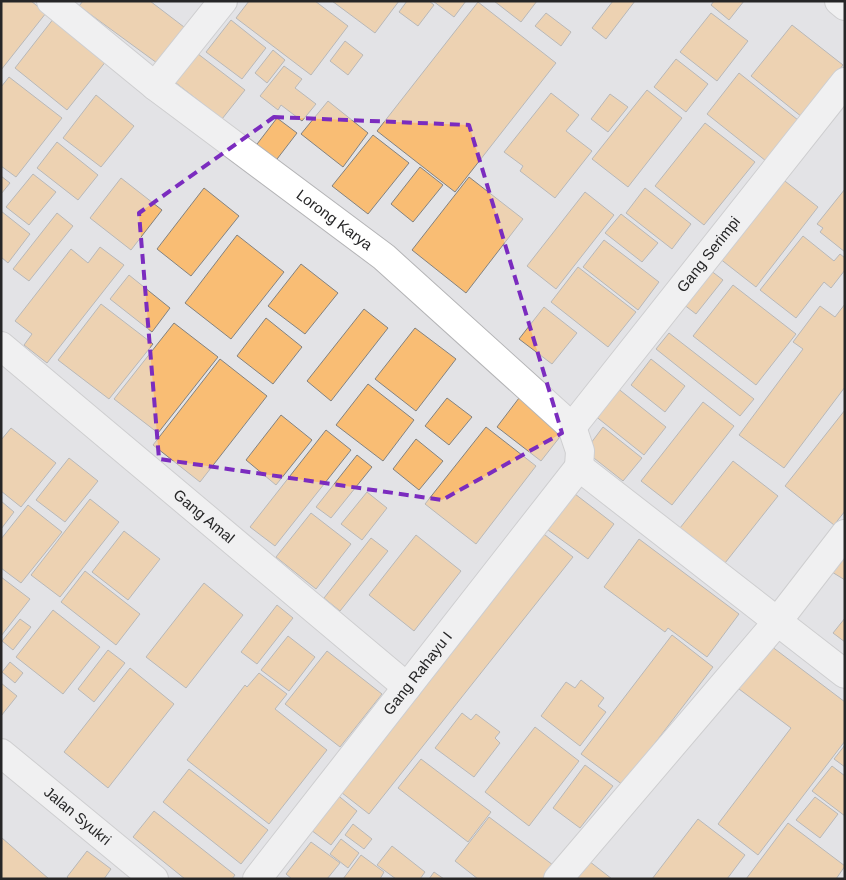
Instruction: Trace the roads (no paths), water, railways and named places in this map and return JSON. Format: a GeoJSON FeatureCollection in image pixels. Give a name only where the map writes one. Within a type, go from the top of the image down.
{"type":"FeatureCollection","features":[{"type":"Feature","properties":{"kind":"street","name":"Lorong Karya"},"geometry":{"type":"LineString","coordinates":[[50,1],[155,86],[384,257],[572,427],[580,451],[579,467]]}},
{"type":"Feature","properties":{"kind":"street"},"geometry":{"type":"LineString","coordinates":[[155,86],[223,1]]}},
{"type":"Feature","properties":{"kind":"street"},"geometry":{"type":"LineString","coordinates":[[838,1],[845,6]]}},
{"type":"Feature","properties":{"kind":"street","name":"Gang Serimpi"},"geometry":{"type":"LineString","coordinates":[[572,427],[845,82]]}},
{"type":"Feature","properties":{"kind":"street","name":"Gang Amal"},"geometry":{"type":"LineString","coordinates":[[1,346],[407,687]]}},
{"type":"Feature","properties":{"kind":"street"},"geometry":{"type":"LineString","coordinates":[[579,467],[845,674]]}},
{"type":"Feature","properties":{"kind":"street","name":"Gang Rahayu I"},"geometry":{"type":"LineString","coordinates":[[257,879],[579,467]]}},
{"type":"Feature","properties":{"kind":"street"},"geometry":{"type":"LineString","coordinates":[[558,879],[777,622],[845,534]]}},
{"type":"Feature","properties":{"kind":"street","name":"Jalan Syukri"},"geometry":{"type":"LineString","coordinates":[[1,753],[154,879]]}}]}
